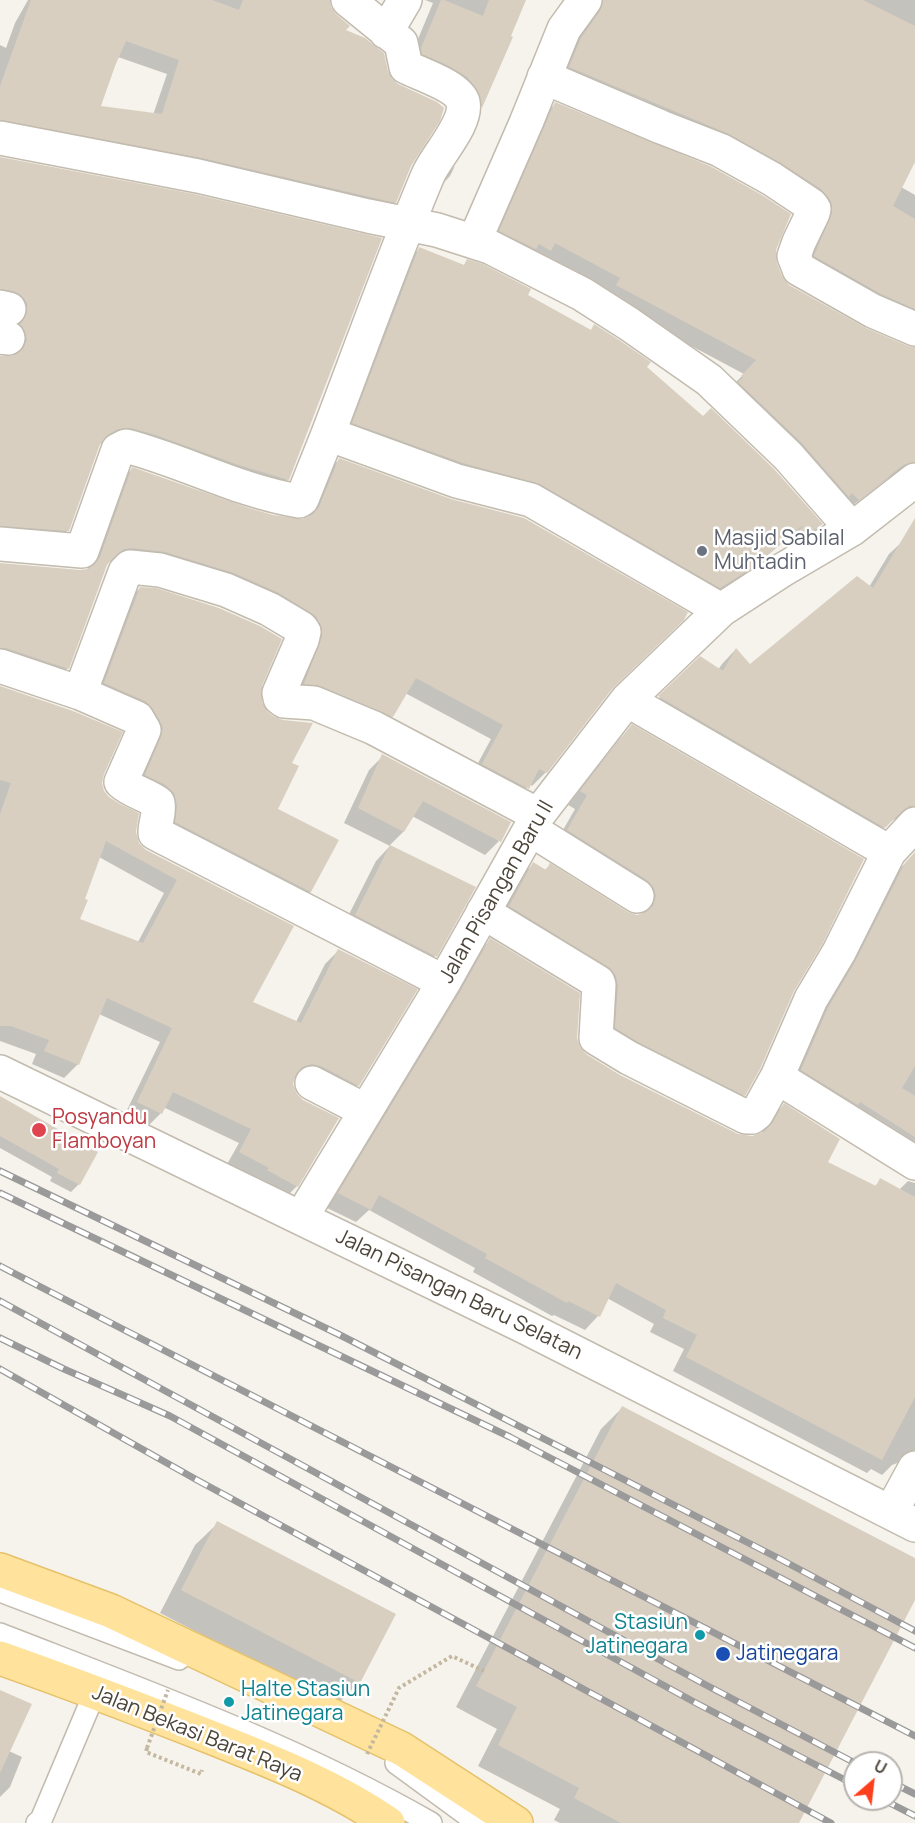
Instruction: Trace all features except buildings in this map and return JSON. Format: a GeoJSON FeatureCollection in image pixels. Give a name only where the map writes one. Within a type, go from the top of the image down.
{"type":"FeatureCollection","features":[{"type":"Feature","properties":{"kind":"main road"},"geometry":{"type":"LineString","coordinates":[[0,1570],[111,1611],[402,1749],[516,1823]]}},
{"type":"Feature","properties":{"kind":"main road","name":"Jalan Bekasi Barat Raya"},"geometry":{"type":"LineString","coordinates":[[0,1658],[270,1760],[359,1803],[388,1823]]}},
{"type":"Feature","properties":{"kind":"street"},"geometry":{"type":"LineString","coordinates":[[0,544],[82,551],[118,450],[126,446],[157,454],[231,483],[298,501],[302,499],[407,224],[430,170],[463,115],[462,102],[453,90],[406,67],[401,43],[348,0]]}},
{"type":"Feature","properties":{"kind":"street"},"geometry":{"type":"LineString","coordinates":[[386,32],[405,0]]}},
{"type":"Feature","properties":{"kind":"street"},"geometry":{"type":"LineString","coordinates":[[474,242],[564,28],[585,0]]}},
{"type":"Feature","properties":{"kind":"street"},"geometry":{"type":"LineString","coordinates":[[544,77],[720,150],[772,179],[811,205],[814,209],[813,213],[794,256],[799,269],[873,311],[915,329]]}},
{"type":"Feature","properties":{"kind":"street"},"geometry":{"type":"LineString","coordinates":[[0,138],[198,176],[437,230],[490,247],[582,294],[709,380],[788,456],[852,529]]}},
{"type":"Feature","properties":{"kind":"street"},"geometry":{"type":"LineString","coordinates":[[328,434],[458,481],[531,500],[721,610]]}},
{"type":"Feature","properties":{"kind":"street","name":"Jalan Pisangan Baru II"},"geometry":{"type":"LineString","coordinates":[[301,1218],[444,982],[534,822],[627,700],[721,610],[852,529],[915,480]]}},
{"type":"Feature","properties":{"kind":"street"},"geometry":{"type":"LineString","coordinates":[[80,693],[125,572],[130,567],[160,570],[226,590],[269,609],[304,632],[279,693],[280,698],[284,701],[314,703],[374,728],[534,822],[637,896]]}},
{"type":"Feature","properties":{"kind":"street"},"geometry":{"type":"LineString","coordinates":[[0,666],[80,693],[137,718],[144,729],[121,782],[158,803],[159,813],[155,833],[444,982]]}},
{"type":"Feature","properties":{"kind":"street"},"geometry":{"type":"LineString","coordinates":[[627,700],[889,852]]}},
{"type":"Feature","properties":{"kind":"street"},"geometry":{"type":"LineString","coordinates":[[483,912],[598,982],[596,1038],[629,1058],[746,1117],[752,1117],[757,1113],[777,1077],[811,999],[839,952],[889,852],[915,824]]}},
{"type":"Feature","properties":{"kind":"street","name":"Jalan Pisangan Baru Selatan"},"geometry":{"type":"LineString","coordinates":[[0,1072],[525,1327],[903,1519]]}},
{"type":"Feature","properties":{"kind":"street"},"geometry":{"type":"LineString","coordinates":[[777,1077],[915,1163]]}},
{"type":"Feature","properties":{"kind":"street"},"geometry":{"type":"LineString","coordinates":[[312,1083],[366,1111]]}},
{"type":"Feature","properties":{"kind":"street"},"geometry":{"type":"LineString","coordinates":[[903,1519],[915,1468]]}},
{"type":"Feature","properties":{"kind":"lane"},"geometry":{"type":"LineString","coordinates":[[0,1591],[192,1664],[302,1714],[391,1759],[478,1823]]}},
{"type":"Feature","properties":{"kind":"lane"},"geometry":{"type":"LineString","coordinates":[[0,1634],[216,1719],[280,1747],[381,1795],[431,1823]]}},
{"type":"Feature","properties":{"kind":"lane"},"geometry":{"type":"LineString","coordinates":[[45,1822],[95,1692]]}},
{"type":"Feature","properties":{"kind":"path"},"geometry":{"type":"LineString","coordinates":[[367,1754],[399,1688],[452,1656],[484,1671]]}},
{"type":"Feature","properties":{"kind":"path"},"geometry":{"type":"LineString","coordinates":[[147,1748],[168,1690]]}},
{"type":"Feature","properties":{"kind":"railway"},"geometry":{"type":"LineString","coordinates":[[0,1171],[338,1334],[780,1559],[915,1631]]}},
{"type":"Feature","properties":{"kind":"railway"},"geometry":{"type":"LineString","coordinates":[[0,1193],[510,1437],[915,1648]]}},
{"type":"Feature","properties":{"kind":"railway"},"geometry":{"type":"LineString","coordinates":[[0,1266],[915,1736]]}},
{"type":"Feature","properties":{"kind":"railway"},"geometry":{"type":"LineString","coordinates":[[0,1301],[706,1685],[843,1757]]}},
{"type":"Feature","properties":{"kind":"railway"},"geometry":{"type":"LineString","coordinates":[[0,1338],[170,1416],[696,1703],[843,1779]]}},
{"type":"Feature","properties":{"kind":"railway"},"geometry":{"type":"LineString","coordinates":[[0,1369],[197,1480],[831,1823]]}},
{"type":"Feature","properties":{"kind":"railway"},"geometry":{"type":"LineString","coordinates":[[903,1788],[915,1794]]}},
{"type":"Feature","properties":{"kind":"railway"},"geometry":{"type":"LineString","coordinates":[[903,1810],[915,1816]]}},
{"type":"Feature","properties":{"kind":"place","name":"Masjid Sabilal Muhtadin"},"geometry":{"type":"Point","coordinates":[702,551]}},
{"type":"Feature","properties":{"kind":"place","name":"Posyandu Flamboyan"},"geometry":{"type":"Point","coordinates":[39,1130]}},
{"type":"Feature","properties":{"kind":"place","name":"Stasiun Jatinegara"},"geometry":{"type":"Point","coordinates":[700,1635]}},
{"type":"Feature","properties":{"kind":"place","name":"Jatinegara"},"geometry":{"type":"Point","coordinates":[723,1654]}},
{"type":"Feature","properties":{"kind":"place","name":"Halte Stasiun Jatinegara"},"geometry":{"type":"Point","coordinates":[229,1702]}}]}
